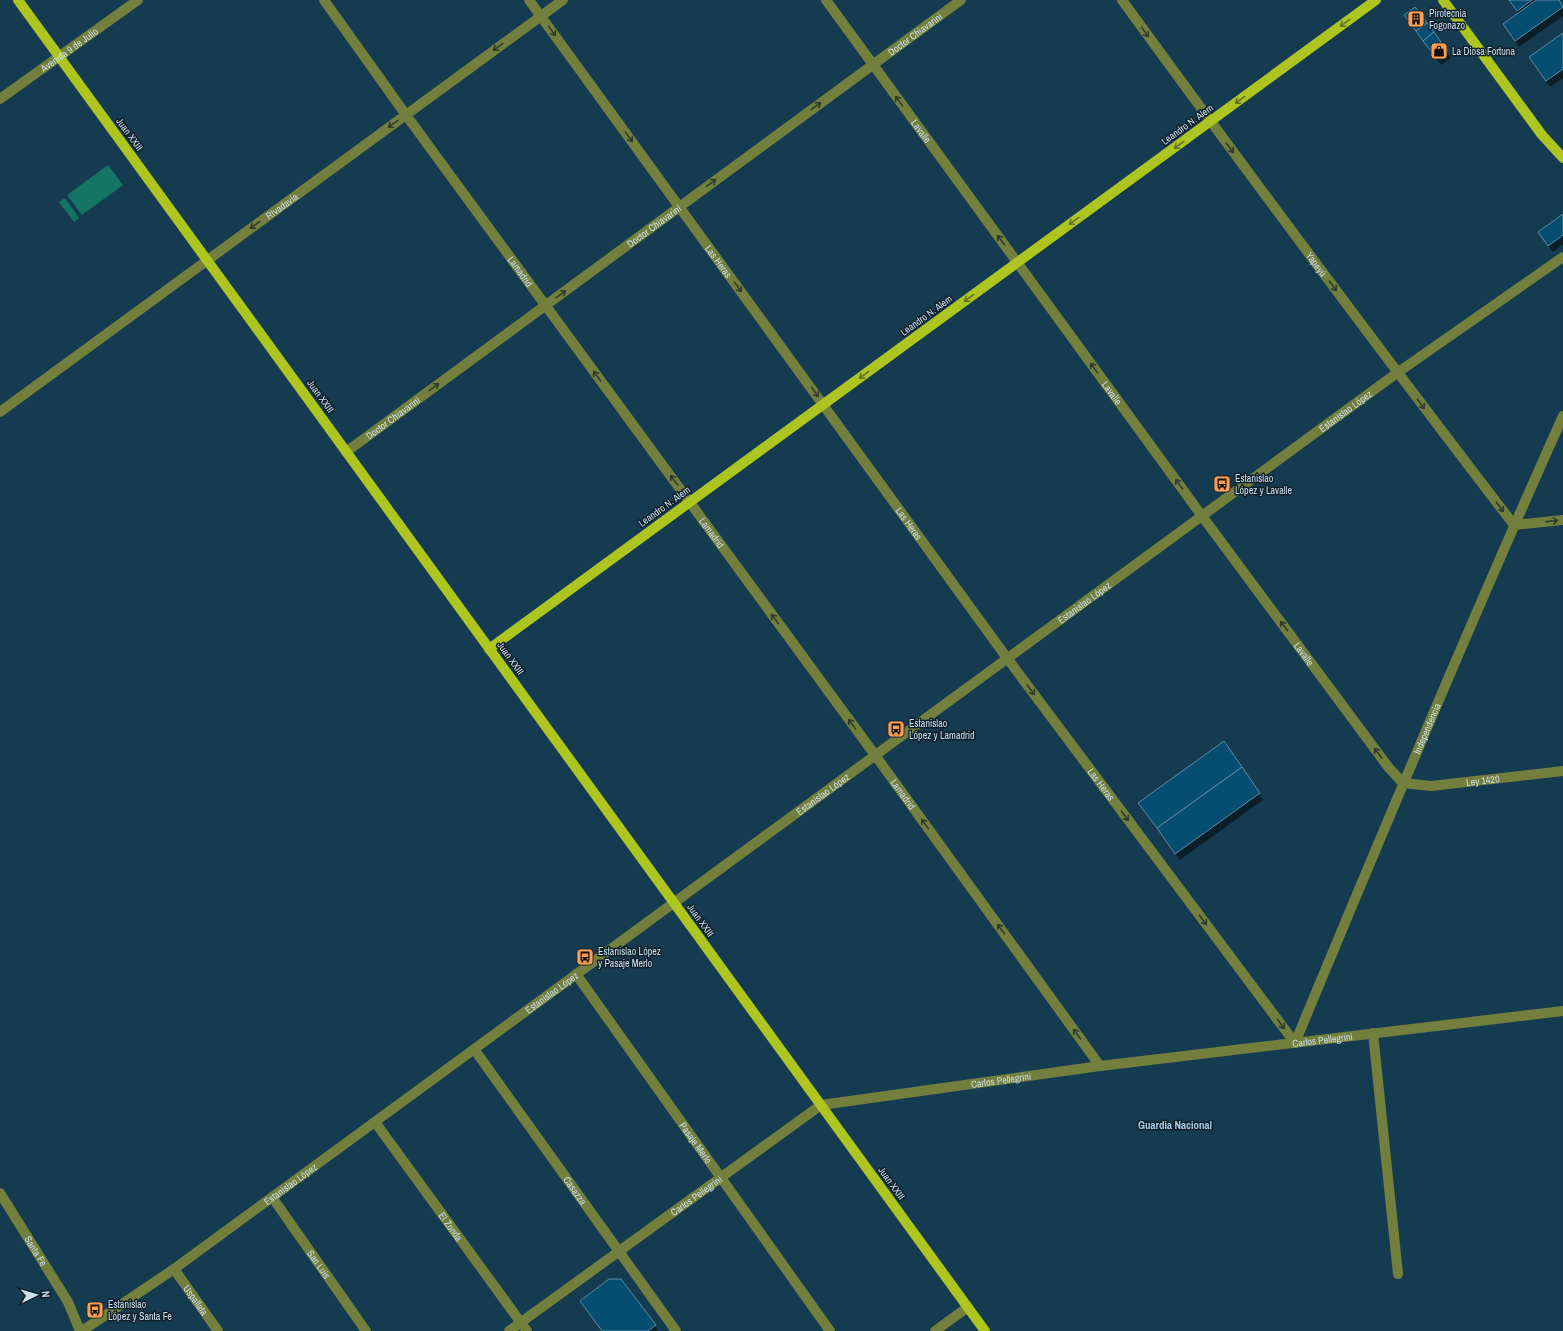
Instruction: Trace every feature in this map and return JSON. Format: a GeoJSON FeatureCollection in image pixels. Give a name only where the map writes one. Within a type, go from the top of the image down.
{"type":"FeatureCollection","features":[{"type":"Feature","properties":{"kind":"main road","name":"Juan XXIII"},"geometry":{"type":"LineString","coordinates":[[18,0],[985,1331]]}},
{"type":"Feature","properties":{"kind":"main road","name":"Leandro N. Alem"},"geometry":{"type":"LineString","coordinates":[[490,649],[1376,0]]}},
{"type":"Feature","properties":{"kind":"main road"},"geometry":{"type":"LineString","coordinates":[[1443,0],[1542,135],[1562,158]]}},
{"type":"Feature","properties":{"kind":"street","name":"Avenida 9 de Julio"},"geometry":{"type":"LineString","coordinates":[[0,99],[138,0]]}},
{"type":"Feature","properties":{"kind":"street","name":"Lamadrid"},"geometry":{"type":"LineString","coordinates":[[324,0],[545,306],[875,755],[1100,1066]]}},
{"type":"Feature","properties":{"kind":"street","name":"Las Heras"},"geometry":{"type":"LineString","coordinates":[[529,0],[824,404],[1007,658],[1295,1043]]}},
{"type":"Feature","properties":{"kind":"street","name":"Rivadavia"},"geometry":{"type":"LineString","coordinates":[[0,412],[563,0]]}},
{"type":"Feature","properties":{"kind":"street","name":"Lavalle"},"geometry":{"type":"LineString","coordinates":[[826,0],[1202,516],[1389,768],[1403,783]]}},
{"type":"Feature","properties":{"kind":"street","name":"Doctor Chiavarini"},"geometry":{"type":"LineString","coordinates":[[346,452],[961,0]]}},
{"type":"Feature","properties":{"kind":"street","name":"Yapeyú"},"geometry":{"type":"LineString","coordinates":[[1122,0],[1398,373],[1514,525]]}},
{"type":"Feature","properties":{"kind":"street","name":"Estanislao López"},"geometry":{"type":"LineString","coordinates":[[81,1331],[174,1269],[1398,373],[1563,257]]}},
{"type":"Feature","properties":{"kind":"street","name":"Independencia"},"geometry":{"type":"LineString","coordinates":[[1295,1043],[1403,783],[1514,525],[1563,416]]}},
{"type":"Feature","properties":{"kind":"street"},"geometry":{"type":"LineString","coordinates":[[1514,525],[1563,520]]}},
{"type":"Feature","properties":{"kind":"street","name":"Ley 1420"},"geometry":{"type":"LineString","coordinates":[[1403,783],[1431,786],[1563,771]]}},
{"type":"Feature","properties":{"kind":"street","name":"Pasaje Merlo"},"geometry":{"type":"LineString","coordinates":[[576,974],[830,1331]]}},
{"type":"Feature","properties":{"kind":"street","name":"Carlos Pellegrini"},"geometry":{"type":"LineString","coordinates":[[509,1331],[524,1327],[619,1251],[821,1105],[1100,1066],[1563,1011]]}},
{"type":"Feature","properties":{"kind":"street"},"geometry":{"type":"LineString","coordinates":[[1373,1033],[1398,1274]]}},
{"type":"Feature","properties":{"kind":"street","name":"Casazza"},"geometry":{"type":"LineString","coordinates":[[474,1049],[676,1331]]}},
{"type":"Feature","properties":{"kind":"street","name":"El Zonda"},"geometry":{"type":"LineString","coordinates":[[375,1122],[524,1327]]}},
{"type":"Feature","properties":{"kind":"street","name":"Santa Fe"},"geometry":{"type":"LineString","coordinates":[[0,1193],[68,1302],[81,1331]]}},
{"type":"Feature","properties":{"kind":"street","name":"San Luis"},"geometry":{"type":"LineString","coordinates":[[272,1197],[366,1331]]}},
{"type":"Feature","properties":{"kind":"street","name":"Uspallata"},"geometry":{"type":"LineString","coordinates":[[174,1269],[218,1331]]}},
{"type":"Feature","properties":{"kind":"street"},"geometry":{"type":"LineString","coordinates":[[935,1331],[968,1307]]}},
{"type":"Feature","properties":{"kind":"shaded area"},"geometry":{"type":"Polygon","coordinates":[[[108,165],[123,185],[82,215],[67,195],[108,165]]]}},
{"type":"Feature","properties":{"kind":"shaded area"},"geometry":{"type":"Polygon","coordinates":[[[65,198],[79,218],[74,222],[59,202],[65,198]]]}},
{"type":"Feature","properties":{"kind":"building"},"geometry":{"type":"Polygon","coordinates":[[[1509,0],[1532,0],[1517,11],[1509,0]]]}},
{"type":"Feature","properties":{"kind":"building"},"geometry":{"type":"Polygon","coordinates":[[[1536,0],[1559,0],[1563,7],[1515,41],[1503,24],[1536,0]]]}},
{"type":"Feature","properties":{"kind":"building","name":"Pirotecnia Fogonazo"},"geometry":{"type":"Polygon","coordinates":[[[1415,7],[1427,23],[1416,31],[1404,15],[1415,7]]]}},
{"type":"Feature","properties":{"kind":"building"},"geometry":{"type":"Polygon","coordinates":[[[1427,23],[1434,32],[1423,41],[1416,31],[1427,23]]]}},
{"type":"Feature","properties":{"kind":"building"},"geometry":{"type":"Polygon","coordinates":[[[1434,32],[1441,42],[1430,50],[1423,41],[1434,32]]]}},
{"type":"Feature","properties":{"kind":"building"},"geometry":{"type":"Polygon","coordinates":[[[1563,33],[1563,69],[1546,81],[1529,57],[1563,33]]]}},
{"type":"Feature","properties":{"kind":"building","name":"La Diosa Fortuna"},"geometry":{"type":"Polygon","coordinates":[[[1441,42],[1448,51],[1437,59],[1430,50],[1441,42]]]}},
{"type":"Feature","properties":{"kind":"building"},"geometry":{"type":"Polygon","coordinates":[[[1563,214],[1563,235],[1548,246],[1538,232],[1563,214]]]}},
{"type":"Feature","properties":{"kind":"building"},"geometry":{"type":"Polygon","coordinates":[[[1224,741],[1242,767],[1157,828],[1138,803],[1224,741]]]}},
{"type":"Feature","properties":{"kind":"building"},"geometry":{"type":"Polygon","coordinates":[[[1242,767],[1260,793],[1175,854],[1157,828],[1242,767]]]}},
{"type":"Feature","properties":{"kind":"building"},"geometry":{"type":"Polygon","coordinates":[[[609,1279],[621,1279],[656,1325],[648,1331],[602,1331],[580,1301],[609,1279]]]}},
{"type":"Feature","properties":{"kind":"place","name":"Pirotecnia Fogonazo"},"geometry":{"type":"Point","coordinates":[1416,19]}},
{"type":"Feature","properties":{"kind":"place","name":"La Diosa Fortuna"},"geometry":{"type":"Point","coordinates":[1439,51]}},
{"type":"Feature","properties":{"kind":"place","name":"Estanislao López y Lavalle"},"geometry":{"type":"Point","coordinates":[1222,484]}},
{"type":"Feature","properties":{"kind":"place","name":"Estanislao López y Lamadrid"},"geometry":{"type":"Point","coordinates":[896,729]}},
{"type":"Feature","properties":{"kind":"place","name":"Estanislao López y Pasaje Merlo"},"geometry":{"type":"Point","coordinates":[585,957]}},
{"type":"Feature","properties":{"kind":"place","name":"Estanislao López y Santa Fe"},"geometry":{"type":"Point","coordinates":[95,1310]}},
{"type":"Feature","properties":{"kind":"district","name":"Guardia Nacional"},"geometry":{"type":"Point","coordinates":[1175,1125]}}]}
